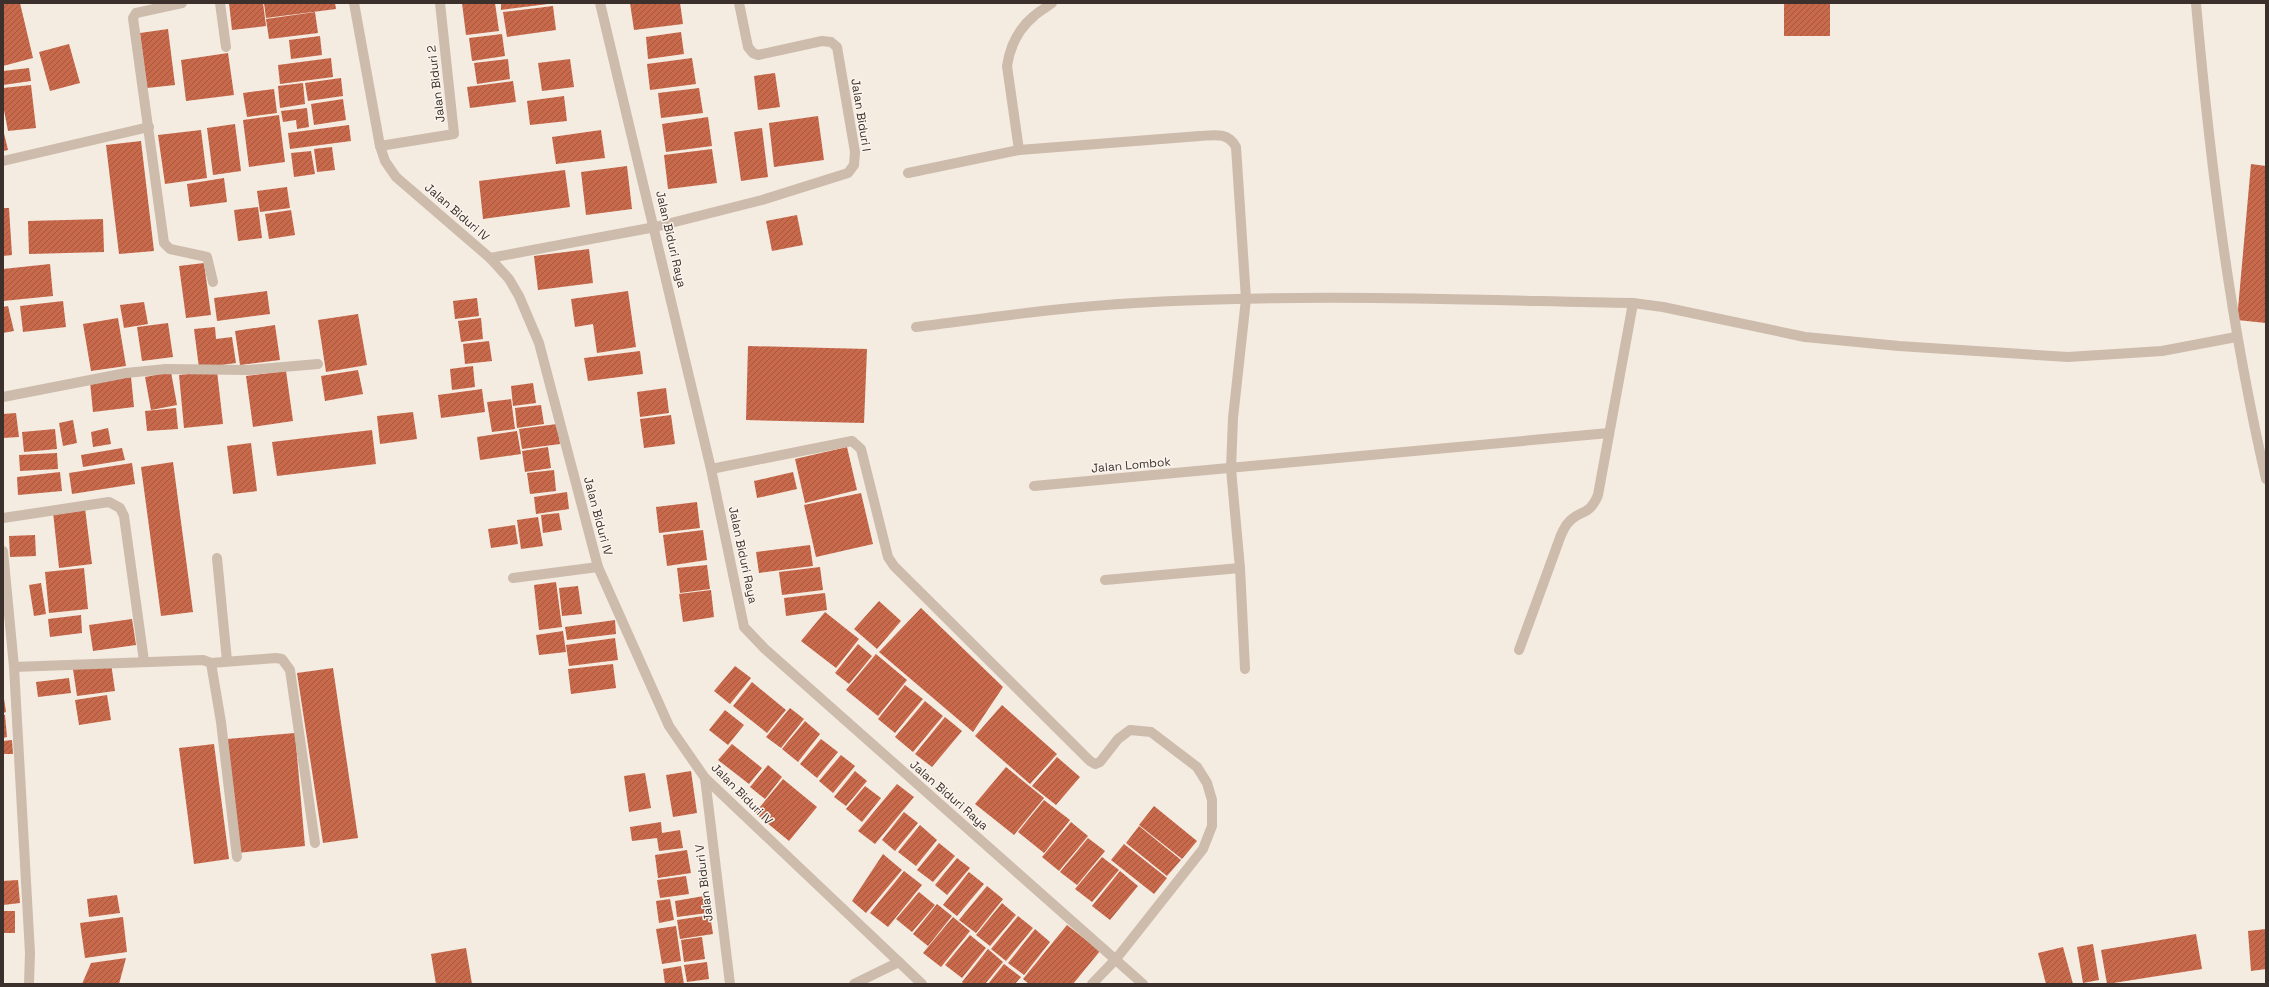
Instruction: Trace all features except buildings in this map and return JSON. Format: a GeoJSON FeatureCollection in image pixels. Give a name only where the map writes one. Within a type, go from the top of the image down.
{"type":"FeatureCollection","features":[{"type":"Feature","properties":{"kind":"street"},"geometry":{"type":"LineString","coordinates":[[182,3],[136,13],[133,16],[164,243],[170,249],[207,257],[213,282]]}},
{"type":"Feature","properties":{"kind":"street"},"geometry":{"type":"LineString","coordinates":[[220,3],[226,47]]}},
{"type":"Feature","properties":{"kind":"street","name":"Jalan Biduri IV"},"geometry":{"type":"LineString","coordinates":[[354,3],[380,146],[385,161],[396,177],[490,258],[508,278],[519,296],[538,343],[598,567],[669,726],[705,778],[922,984]]}},
{"type":"Feature","properties":{"kind":"street","name":"Jalan Biduri 2"},"geometry":{"type":"LineString","coordinates":[[380,146],[454,134],[440,3]]}},
{"type":"Feature","properties":{"kind":"street","name":"Jalan Biduri Raya"},"geometry":{"type":"LineString","coordinates":[[600,3],[655,226],[711,470],[744,627],[765,649],[1116,959],[1142,984]]}},
{"type":"Feature","properties":{"kind":"street","name":"Jalan Biduri I"},"geometry":{"type":"LineString","coordinates":[[655,226],[769,198],[848,173],[854,165],[855,152],[836,47],[831,42],[822,41],[758,55],[752,53],[748,47],[739,3]]}},
{"type":"Feature","properties":{"kind":"street"},"geometry":{"type":"LineString","coordinates":[[1020,150],[1007,66],[1009,53],[1012,42],[1033,17],[1052,3]]}},
{"type":"Feature","properties":{"kind":"street"},"geometry":{"type":"LineString","coordinates":[[2196,3],[2210,140],[2236,337],[2266,479]]}},
{"type":"Feature","properties":{"kind":"street"},"geometry":{"type":"LineString","coordinates":[[3,161],[149,127]]}},
{"type":"Feature","properties":{"kind":"street"},"geometry":{"type":"LineString","coordinates":[[908,173],[1020,150],[1224,135],[1232,140],[1236,147],[1246,298],[1233,418],[1231,469],[1240,568],[1245,669]]}},
{"type":"Feature","properties":{"kind":"street"},"geometry":{"type":"LineString","coordinates":[[490,258],[655,226]]}},
{"type":"Feature","properties":{"kind":"street"},"geometry":{"type":"LineString","coordinates":[[916,327],[1054,310],[1127,303],[1246,298],[1432,298],[1633,303],[1663,307],[1805,337],[1907,347],[2068,357],[2162,351],[2236,337]]}},
{"type":"Feature","properties":{"kind":"street"},"geometry":{"type":"LineString","coordinates":[[1519,650],[1561,535],[1568,524],[1588,512],[1593,506],[1598,495],[1633,303]]}},
{"type":"Feature","properties":{"kind":"street"},"geometry":{"type":"LineString","coordinates":[[3,397],[126,373],[178,369],[249,370],[318,364]]}},
{"type":"Feature","properties":{"kind":"street","name":"Jalan Lombok"},"geometry":{"type":"LineString","coordinates":[[1034,486],[1609,433]]}},
{"type":"Feature","properties":{"kind":"street"},"geometry":{"type":"LineString","coordinates":[[711,470],[852,441],[857,444],[861,449],[888,557],[894,566],[1090,761],[1095,764],[1100,762],[1118,739],[1130,730],[1151,732],[1197,766],[1207,783],[1212,800],[1212,826],[1203,849],[1116,959],[1092,984]]}},
{"type":"Feature","properties":{"kind":"street"},"geometry":{"type":"LineString","coordinates":[[3,518],[109,502],[120,508],[124,516],[144,661]]}},
{"type":"Feature","properties":{"kind":"street"},"geometry":{"type":"LineString","coordinates":[[3,551],[14,667],[30,953],[29,984]]}},
{"type":"Feature","properties":{"kind":"street"},"geometry":{"type":"LineString","coordinates":[[217,558],[227,661]]}},
{"type":"Feature","properties":{"kind":"street"},"geometry":{"type":"LineString","coordinates":[[513,578],[598,567]]}},
{"type":"Feature","properties":{"kind":"street"},"geometry":{"type":"LineString","coordinates":[[1105,580],[1240,568]]}},
{"type":"Feature","properties":{"kind":"street"},"geometry":{"type":"LineString","coordinates":[[14,667],[144,661],[203,660],[210,663],[282,659],[290,670],[315,843]]}},
{"type":"Feature","properties":{"kind":"street"},"geometry":{"type":"LineString","coordinates":[[210,663],[221,722],[237,857]]}},
{"type":"Feature","properties":{"kind":"street","name":"Jalan Biduri V"},"geometry":{"type":"LineString","coordinates":[[705,778],[730,984]]}},
{"type":"Feature","properties":{"kind":"street"},"geometry":{"type":"LineString","coordinates":[[854,984],[899,962]]}}]}
